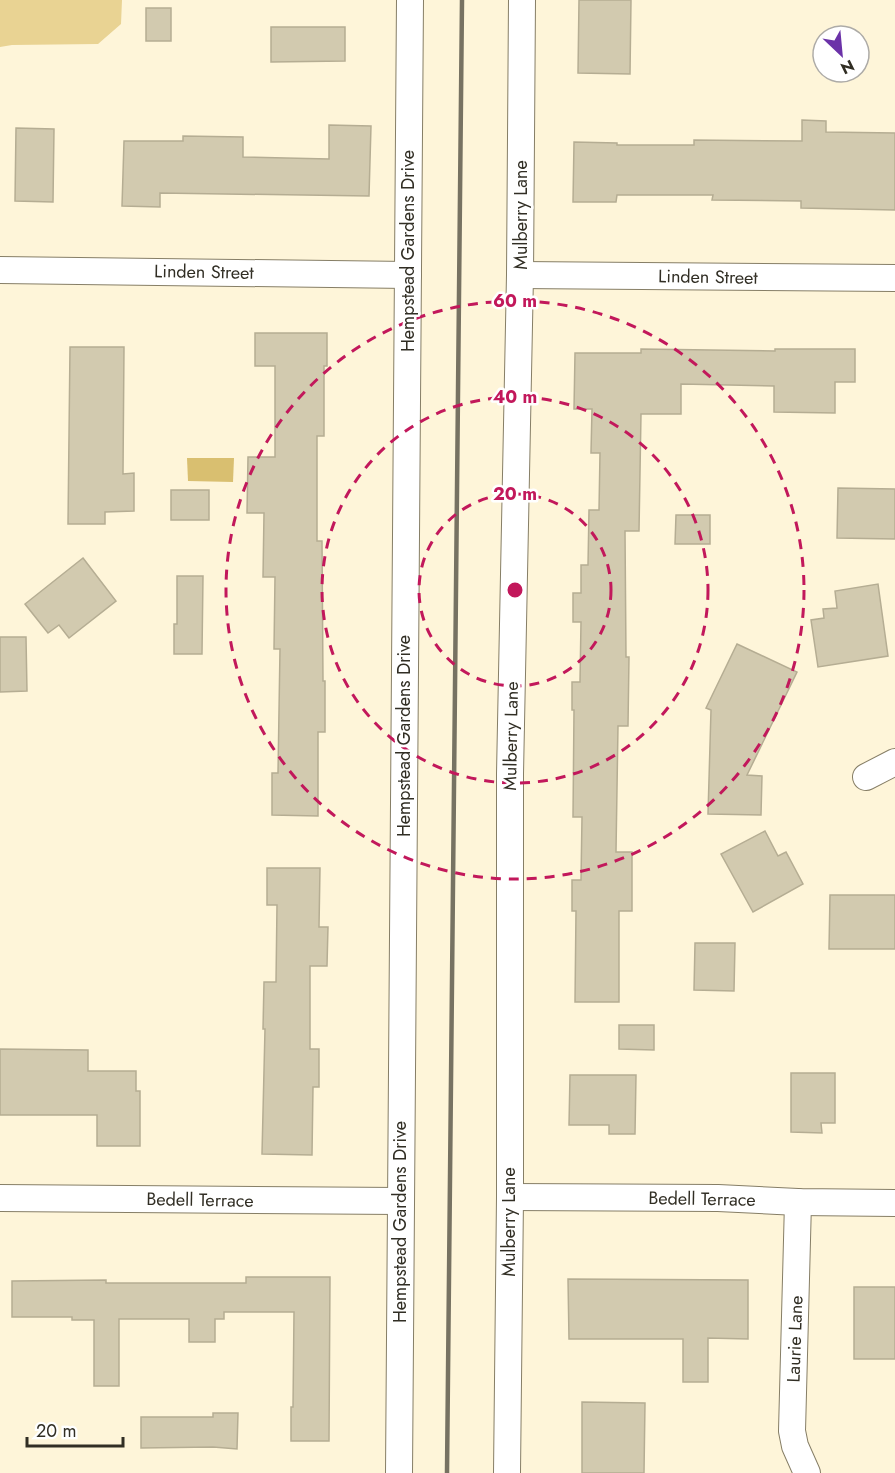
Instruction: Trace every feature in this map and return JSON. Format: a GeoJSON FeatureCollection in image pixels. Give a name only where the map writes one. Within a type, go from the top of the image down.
{"type":"FeatureCollection","features":[{"type":"Feature","properties":{"kind":"street","name":"Hempstead Gardens Drive"},"geometry":{"type":"LineString","coordinates":[[399,1473],[410,0]]}},
{"type":"Feature","properties":{"kind":"street","name":"Mulberry Lane"},"geometry":{"type":"LineString","coordinates":[[507,1473],[510,1197],[510,774],[520,275],[522,0]]}},
{"type":"Feature","properties":{"kind":"street","name":"Linden Street"},"geometry":{"type":"LineString","coordinates":[[0,270],[408,275]]}},
{"type":"Feature","properties":{"kind":"street","name":"Linden Street"},"geometry":{"type":"LineString","coordinates":[[520,275],[895,278]]}},
{"type":"Feature","properties":{"kind":"street"},"geometry":{"type":"LineString","coordinates":[[866,777],[895,762]]}},
{"type":"Feature","properties":{"kind":"street","name":"Bedell Terrace"},"geometry":{"type":"LineString","coordinates":[[510,1197],[718,1198],[895,1203]]}},
{"type":"Feature","properties":{"kind":"street","name":"Bedell Terrace"},"geometry":{"type":"LineString","coordinates":[[0,1198],[400,1202]]}},
{"type":"Feature","properties":{"kind":"street","name":"Laurie Lane"},"geometry":{"type":"LineString","coordinates":[[798,1202],[792,1431],[795,1446],[807,1473]]}},
{"type":"Feature","properties":{"kind":"shaded area"},"geometry":{"type":"Polygon","coordinates":[[[0,0],[122,0],[121,24],[98,44],[0,47],[0,0]]]}},
{"type":"Feature","properties":{"kind":"shaded area"},"geometry":{"type":"Polygon","coordinates":[[[187,458],[234,458],[233,482],[188,481],[187,458]]]}},
{"type":"Feature","properties":{"kind":"building"},"geometry":{"type":"Polygon","coordinates":[[[579,0],[631,0],[630,74],[578,73],[579,0]]]}},
{"type":"Feature","properties":{"kind":"building"},"geometry":{"type":"Polygon","coordinates":[[[146,8],[171,8],[171,41],[146,41],[146,8]]]}},
{"type":"Feature","properties":{"kind":"building"},"geometry":{"type":"Polygon","coordinates":[[[271,27],[345,27],[345,61],[271,62],[271,27]]]}},
{"type":"Feature","properties":{"kind":"building"},"geometry":{"type":"Polygon","coordinates":[[[802,120],[826,121],[826,132],[895,133],[895,210],[801,208],[801,201],[712,200],[713,195],[617,195],[616,202],[573,202],[574,142],[617,143],[617,145],[694,145],[694,140],[802,141],[802,120]]]}},
{"type":"Feature","properties":{"kind":"building"},"geometry":{"type":"Polygon","coordinates":[[[329,125],[371,126],[369,196],[160,193],[160,207],[122,206],[124,141],[183,141],[183,136],[243,137],[243,157],[329,159],[329,125]]]}},
{"type":"Feature","properties":{"kind":"building"},"geometry":{"type":"Polygon","coordinates":[[[16,128],[54,129],[53,202],[15,201],[16,128]]]}},
{"type":"Feature","properties":{"kind":"building"},"geometry":{"type":"Polygon","coordinates":[[[255,333],[327,333],[327,366],[324,366],[324,436],[317,436],[317,541],[322,541],[323,681],[325,681],[325,732],[318,732],[318,816],[272,815],[272,773],[278,773],[280,649],[274,649],[275,577],[263,577],[264,513],[247,513],[248,457],[275,457],[275,366],[255,366],[255,333]]]}},
{"type":"Feature","properties":{"kind":"building"},"geometry":{"type":"Polygon","coordinates":[[[70,347],[124,347],[123,474],[134,473],[134,511],[105,512],[105,524],[68,524],[70,347]]]}},
{"type":"Feature","properties":{"kind":"building"},"geometry":{"type":"Polygon","coordinates":[[[641,349],[775,351],[775,349],[855,349],[855,382],[835,382],[835,413],[774,412],[774,386],[681,384],[681,414],[641,414],[639,531],[625,531],[626,657],[629,657],[628,726],[618,726],[616,852],[632,852],[632,911],[619,911],[619,1002],[575,1002],[576,911],[572,911],[572,880],[581,880],[582,817],[573,817],[572,682],[580,682],[581,622],[573,622],[573,593],[581,593],[581,565],[588,565],[589,510],[599,510],[600,453],[591,453],[592,409],[574,409],[575,353],[641,353],[641,349]]]}},
{"type":"Feature","properties":{"kind":"building"},"geometry":{"type":"Polygon","coordinates":[[[838,488],[895,489],[895,539],[837,538],[838,488]]]}},
{"type":"Feature","properties":{"kind":"building"},"geometry":{"type":"Polygon","coordinates":[[[171,490],[209,490],[209,520],[171,520],[171,490]]]}},
{"type":"Feature","properties":{"kind":"building"},"geometry":{"type":"Polygon","coordinates":[[[676,515],[710,515],[710,544],[675,544],[676,515]]]}},
{"type":"Feature","properties":{"kind":"building"},"geometry":{"type":"Polygon","coordinates":[[[83,558],[116,601],[69,638],[59,625],[48,633],[25,604],[83,558]]]}},
{"type":"Feature","properties":{"kind":"building"},"geometry":{"type":"Polygon","coordinates":[[[177,576],[203,576],[202,654],[174,654],[174,624],[177,624],[177,576]]]}},
{"type":"Feature","properties":{"kind":"building"},"geometry":{"type":"Polygon","coordinates":[[[878,584],[888,656],[818,667],[811,620],[824,618],[823,609],[837,608],[835,591],[878,584]]]}},
{"type":"Feature","properties":{"kind":"building"},"geometry":{"type":"Polygon","coordinates":[[[0,637],[26,637],[27,691],[0,692],[0,637]]]}},
{"type":"Feature","properties":{"kind":"building"},"geometry":{"type":"Polygon","coordinates":[[[737,644],[797,672],[747,775],[762,776],[761,815],[708,814],[711,710],[706,708],[737,644]]]}},
{"type":"Feature","properties":{"kind":"building"},"geometry":{"type":"Polygon","coordinates":[[[765,831],[778,856],[786,852],[803,884],[753,912],[721,854],[765,831]]]}},
{"type":"Feature","properties":{"kind":"building"},"geometry":{"type":"Polygon","coordinates":[[[267,868],[320,868],[319,927],[328,927],[327,966],[310,966],[310,1049],[319,1049],[319,1087],[313,1087],[312,1155],[262,1154],[264,982],[276,982],[277,905],[267,905],[267,868]]]}},
{"type":"Feature","properties":{"kind":"building"},"geometry":{"type":"Polygon","coordinates":[[[830,895],[895,895],[895,949],[829,949],[830,895]]]}},
{"type":"Feature","properties":{"kind":"building"},"geometry":{"type":"Polygon","coordinates":[[[695,943],[735,943],[734,991],[694,990],[695,943]]]}},
{"type":"Feature","properties":{"kind":"building"},"geometry":{"type":"Polygon","coordinates":[[[619,1025],[654,1025],[654,1050],[619,1049],[619,1025]]]}},
{"type":"Feature","properties":{"kind":"building"},"geometry":{"type":"Polygon","coordinates":[[[0,1049],[88,1050],[88,1071],[136,1071],[136,1091],[140,1091],[140,1146],[97,1146],[97,1115],[0,1115],[0,1049]]]}},
{"type":"Feature","properties":{"kind":"building"},"geometry":{"type":"Polygon","coordinates":[[[791,1073],[835,1073],[835,1123],[821,1123],[822,1133],[791,1132],[791,1073]]]}},
{"type":"Feature","properties":{"kind":"building"},"geometry":{"type":"Polygon","coordinates":[[[570,1075],[636,1075],[635,1134],[609,1134],[609,1125],[569,1125],[570,1075]]]}},
{"type":"Feature","properties":{"kind":"building"},"geometry":{"type":"Polygon","coordinates":[[[246,1277],[330,1277],[329,1441],[291,1441],[294,1312],[224,1312],[224,1319],[215,1319],[215,1342],[189,1342],[189,1319],[119,1319],[119,1386],[94,1386],[94,1320],[72,1320],[72,1317],[12,1317],[12,1281],[106,1280],[106,1283],[246,1283],[246,1277]]]}},
{"type":"Feature","properties":{"kind":"building"},"geometry":{"type":"Polygon","coordinates":[[[568,1279],[748,1280],[748,1339],[708,1338],[708,1382],[683,1382],[683,1339],[569,1339],[568,1279]]]}},
{"type":"Feature","properties":{"kind":"building"},"geometry":{"type":"Polygon","coordinates":[[[854,1287],[895,1287],[895,1359],[854,1359],[854,1287]]]}},
{"type":"Feature","properties":{"kind":"building"},"geometry":{"type":"Polygon","coordinates":[[[582,1402],[645,1403],[644,1473],[582,1473],[582,1402]]]}},
{"type":"Feature","properties":{"kind":"building"},"geometry":{"type":"Polygon","coordinates":[[[213,1413],[238,1413],[237,1449],[141,1448],[141,1417],[213,1417],[213,1413]]]}},
{"type":"Feature","properties":{"kind":"railway"},"geometry":{"type":"LineString","coordinates":[[447,1473],[462,0]]}}]}
